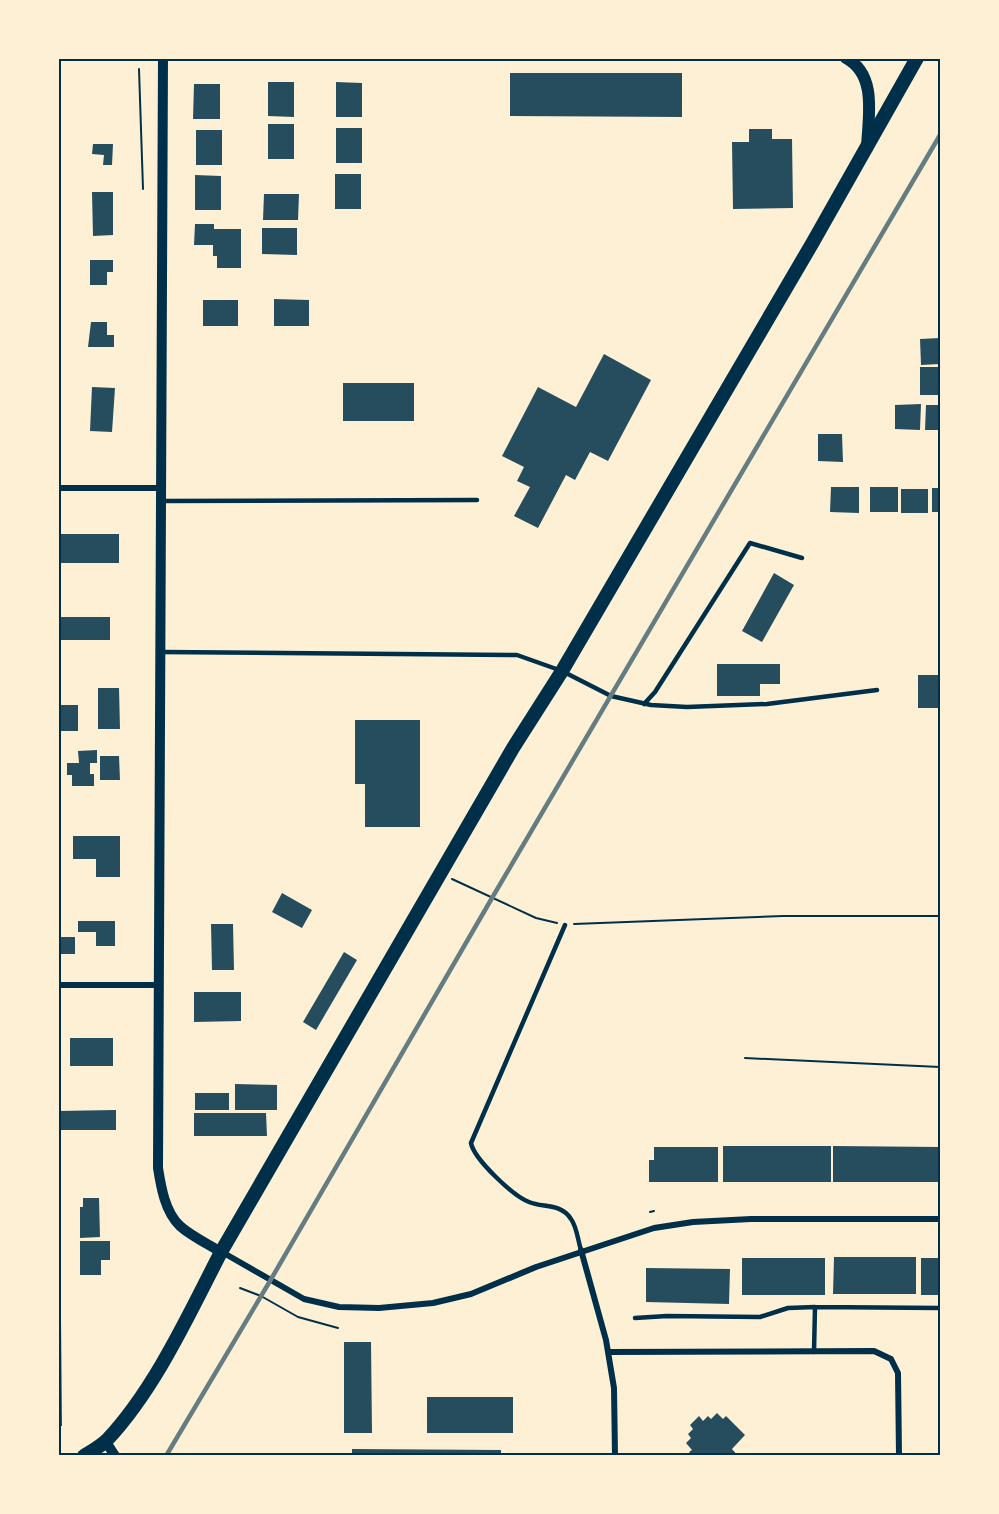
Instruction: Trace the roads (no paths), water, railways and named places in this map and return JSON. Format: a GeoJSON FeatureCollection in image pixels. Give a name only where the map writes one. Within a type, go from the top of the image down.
{"type":"FeatureCollection","features":[{"type":"Feature","properties":{"kind":"main road"},"geometry":{"type":"LineString","coordinates":[[846,58],[862,73],[868,90],[867,148]]}},
{"type":"Feature","properties":{"kind":"main road"},"geometry":{"type":"LineString","coordinates":[[84,1455],[106,1442],[147,1386],[179,1333],[221,1252],[513,748],[562,671],[867,148],[917,58]]}},
{"type":"Feature","properties":{"kind":"street"},"geometry":{"type":"LineString","coordinates":[[163,58],[158,1168],[170,1212],[179,1226],[304,1299],[339,1307],[379,1308],[433,1303],[471,1294],[536,1267],[654,1228],[693,1222],[751,1219],[940,1219]]}},
{"type":"Feature","properties":{"kind":"street"},"geometry":{"type":"LineString","coordinates":[[58,488],[161,488]]}},
{"type":"Feature","properties":{"kind":"street"},"geometry":{"type":"LineString","coordinates":[[58,985],[160,985]]}},
{"type":"Feature","properties":{"kind":"street"},"geometry":{"type":"LineString","coordinates":[[581,1251],[608,1352],[614,1388],[615,1455]]}},
{"type":"Feature","properties":{"kind":"street"},"geometry":{"type":"LineString","coordinates":[[608,1352],[874,1352],[891,1359],[898,1373],[899,1455]]}},
{"type":"Feature","properties":{"kind":"street"},"geometry":{"type":"LineString","coordinates":[[106,1442],[115,1455]]}},
{"type":"Feature","properties":{"kind":"lane"},"geometry":{"type":"LineString","coordinates":[[160,501],[477,500]]}},
{"type":"Feature","properties":{"kind":"lane"},"geometry":{"type":"LineString","coordinates":[[644,704],[656,693],[750,543],[802,558]]}},
{"type":"Feature","properties":{"kind":"lane"},"geometry":{"type":"LineString","coordinates":[[160,652],[517,656],[562,671],[611,696],[644,704],[687,707],[766,704],[877,690]]}},
{"type":"Feature","properties":{"kind":"lane"},"geometry":{"type":"LineString","coordinates":[[566,925],[471,1143],[474,1152],[512,1191],[529,1202],[556,1208],[572,1220],[581,1251]]}},
{"type":"Feature","properties":{"kind":"lane"},"geometry":{"type":"LineString","coordinates":[[814,1352],[815,1307]]}},
{"type":"Feature","properties":{"kind":"lane"},"geometry":{"type":"LineString","coordinates":[[635,1318],[760,1317],[788,1308],[815,1307],[940,1308]]}},
{"type":"Feature","properties":{"kind":"railway"},"geometry":{"type":"LineString","coordinates":[[166,1456],[940,135]]}}]}
